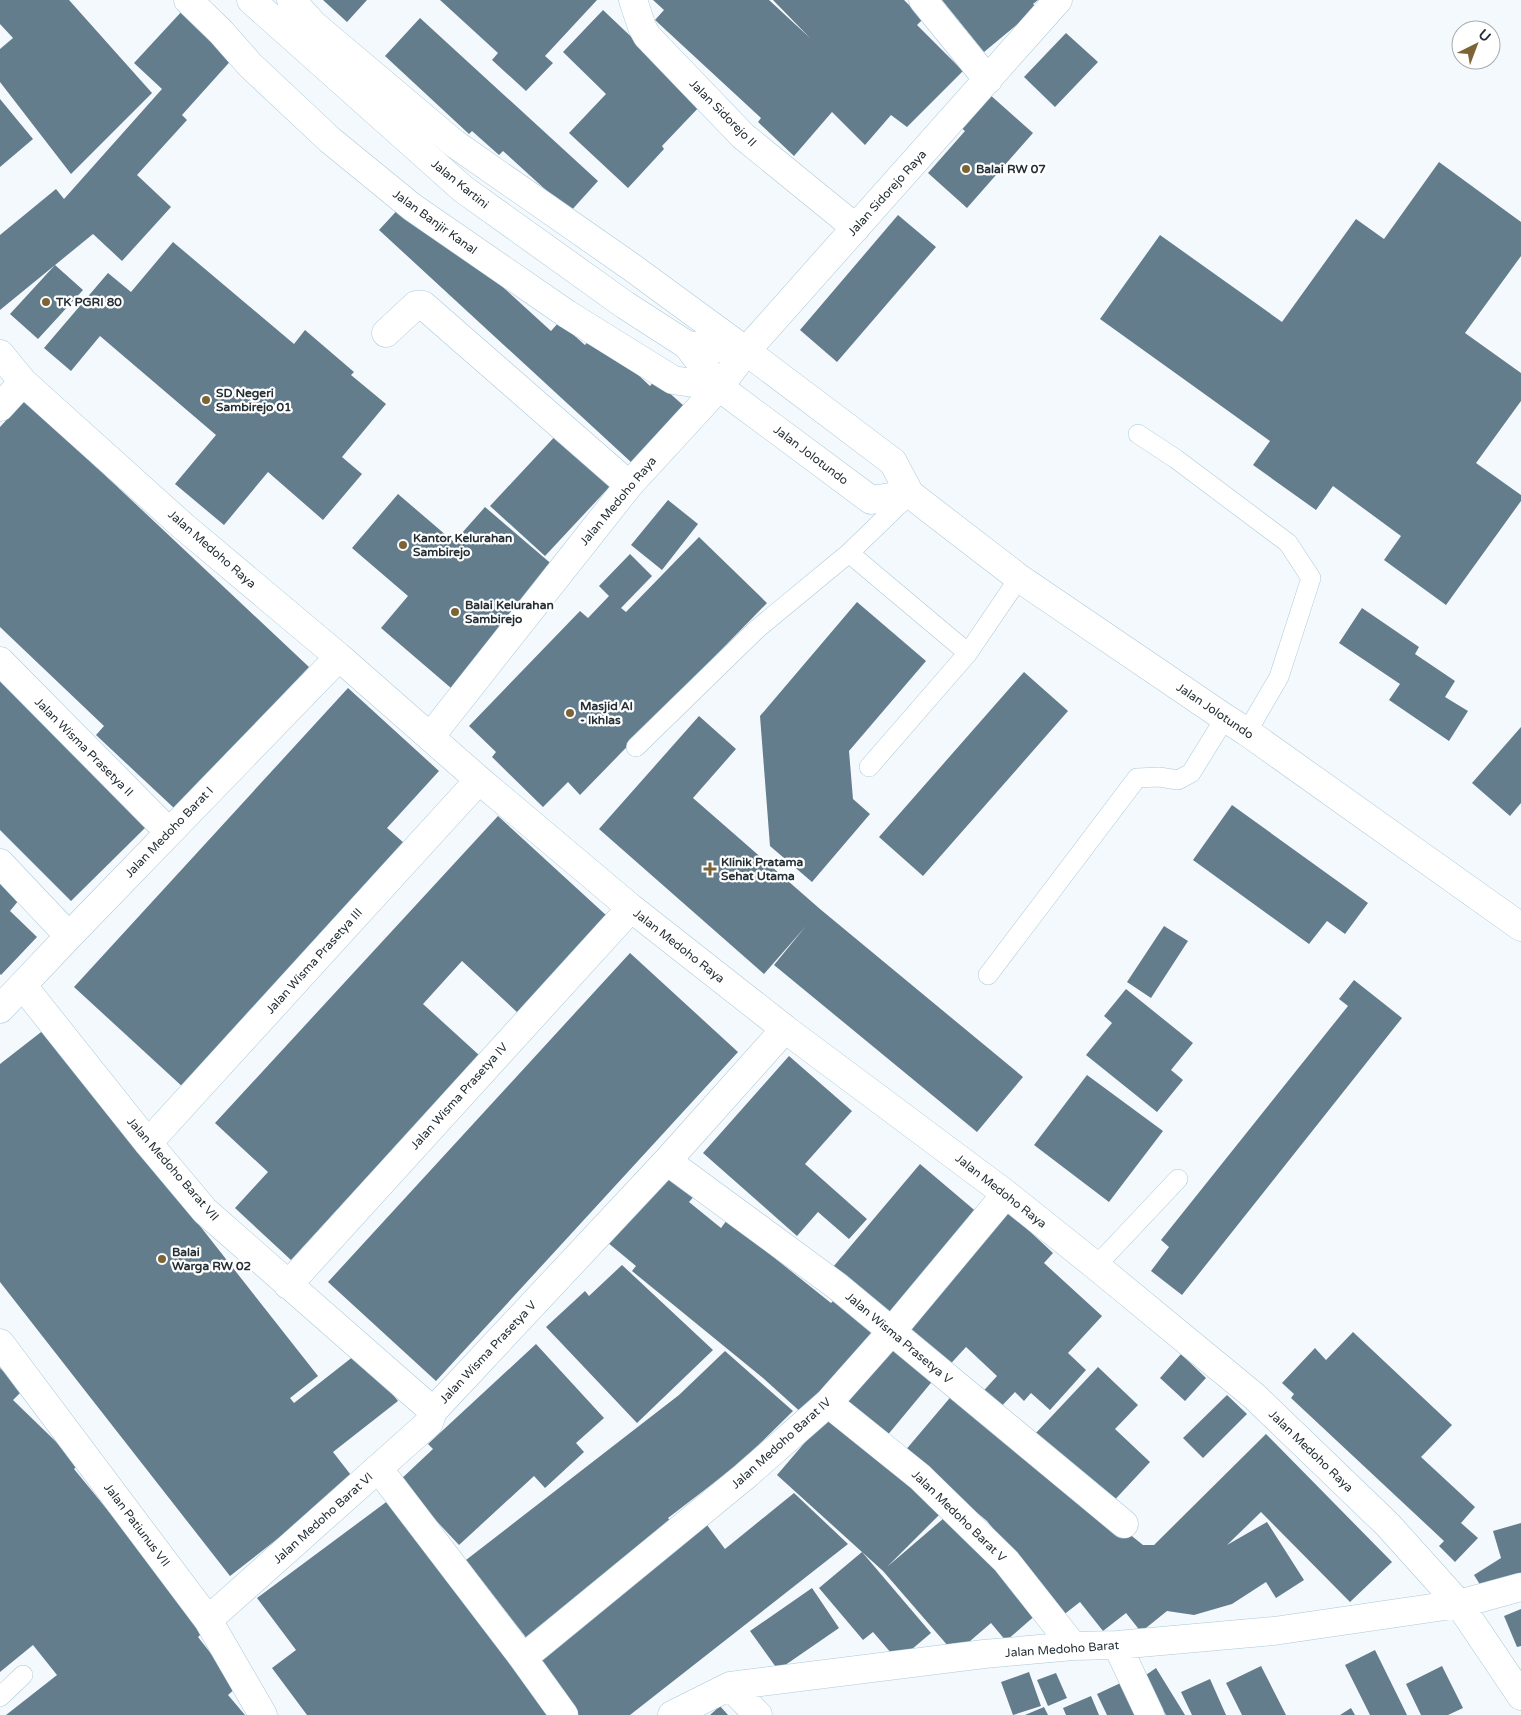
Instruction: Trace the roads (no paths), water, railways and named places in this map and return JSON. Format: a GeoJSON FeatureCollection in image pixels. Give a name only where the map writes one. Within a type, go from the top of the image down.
{"type":"FeatureCollection","features":[{"type":"Feature","properties":{"kind":"street","name":"Jalan Banjir Kanal"},"geometry":{"type":"LineString","coordinates":[[188,0],[221,32],[250,66],[330,140],[412,207],[566,314],[673,380],[719,387]]}},
{"type":"Feature","properties":{"kind":"street","name":"Jalan Kartini"},"geometry":{"type":"LineString","coordinates":[[251,0],[463,189],[626,305],[687,345]]}},
{"type":"Feature","properties":{"kind":"street"},"geometry":{"type":"LineString","coordinates":[[291,0],[314,25],[455,144],[630,266],[746,351]]}},
{"type":"Feature","properties":{"kind":"street","name":"Jalan Sidorejo II"},"geometry":{"type":"LineString","coordinates":[[633,0],[647,36],[743,136],[856,228]]}},
{"type":"Feature","properties":{"kind":"street"},"geometry":{"type":"LineString","coordinates":[[923,0],[988,80]]}},
{"type":"Feature","properties":{"kind":"street","name":"Jalan Sidorejo Raya"},"geometry":{"type":"LineString","coordinates":[[719,387],[746,351],[1058,0]]}},
{"type":"Feature","properties":{"kind":"street"},"geometry":{"type":"LineString","coordinates":[[386,333],[416,305],[423,305],[629,485]]}},
{"type":"Feature","properties":{"kind":"street"},"geometry":{"type":"LineString","coordinates":[[687,345],[719,387]]}},
{"type":"Feature","properties":{"kind":"street"},"geometry":{"type":"LineString","coordinates":[[687,345],[746,351]]}},
{"type":"Feature","properties":{"kind":"street","name":"Jalan Jolotundo"},"geometry":{"type":"LineString","coordinates":[[746,351],[893,462],[910,494],[1019,578],[1236,725],[1521,927]]}},
{"type":"Feature","properties":{"kind":"street","name":"Jalan Medoho Raya"},"geometry":{"type":"LineString","coordinates":[[0,354],[23,382],[184,526],[631,908],[786,1029],[1006,1194],[1254,1396],[1388,1526],[1459,1604],[1521,1696]]}},
{"type":"Feature","properties":{"kind":"street"},"geometry":{"type":"LineString","coordinates":[[0,407],[23,382]]}},
{"type":"Feature","properties":{"kind":"street","name":"Jalan Medoho Raya"},"geometry":{"type":"LineString","coordinates":[[430,738],[629,485],[719,387]]}},
{"type":"Feature","properties":{"kind":"street","name":"Jalan Jolotundo"},"geometry":{"type":"LineString","coordinates":[[719,387],[871,500],[910,494]]}},
{"type":"Feature","properties":{"kind":"street","name":"Jalan Medoho Barat I"},"geometry":{"type":"LineString","coordinates":[[0,1009],[339,657]]}},
{"type":"Feature","properties":{"kind":"street","name":"Jalan Wisma Prasetya II"},"geometry":{"type":"LineString","coordinates":[[0,661],[169,832]]}},
{"type":"Feature","properties":{"kind":"street","name":"Jalan Wisma Prasetya III"},"geometry":{"type":"LineString","coordinates":[[148,1143],[479,780]]}},
{"type":"Feature","properties":{"kind":"street"},"geometry":{"type":"LineString","coordinates":[[0,863],[69,936]]}},
{"type":"Feature","properties":{"kind":"street","name":"Jalan Wisma Prasetya IV"},"geometry":{"type":"LineString","coordinates":[[288,1284],[631,908]]}},
{"type":"Feature","properties":{"kind":"street","name":"Jalan Medoho Barat VII"},"geometry":{"type":"LineString","coordinates":[[23,986],[148,1143],[205,1211],[433,1411]]}},
{"type":"Feature","properties":{"kind":"street","name":"Jalan Wisma Prasetya V"},"geometry":{"type":"LineString","coordinates":[[433,1411],[667,1161],[786,1029]]}},
{"type":"Feature","properties":{"kind":"street","name":"Jalan Wisma Prasetya V"},"geometry":{"type":"LineString","coordinates":[[667,1161],[837,1286],[1124,1524]]}},
{"type":"Feature","properties":{"kind":"street","name":"Jalan Medoho Barat IV"},"geometry":{"type":"LineString","coordinates":[[523,1658],[738,1483],[828,1403],[891,1332],[1006,1194]]}},
{"type":"Feature","properties":{"kind":"street","name":"Jalan Patiunus VII"},"geometry":{"type":"LineString","coordinates":[[0,1343],[208,1620],[263,1715]]}},
{"type":"Feature","properties":{"kind":"street","name":"Jalan Medoho Barat V"},"geometry":{"type":"LineString","coordinates":[[828,1403],[920,1477],[1006,1561],[1073,1646]]}},
{"type":"Feature","properties":{"kind":"street","name":"Jalan Medoho Barat VI"},"geometry":{"type":"LineString","coordinates":[[208,1620],[429,1422],[433,1411]]}},
{"type":"Feature","properties":{"kind":"street"},"geometry":{"type":"LineString","coordinates":[[378,1468],[523,1658],[564,1715]]}},
{"type":"Feature","properties":{"kind":"street","name":"Jalan Medoho Barat"},"geometry":{"type":"LineString","coordinates":[[672,1715],[730,1686],[984,1654],[1274,1631],[1459,1604],[1521,1587]]}},
{"type":"Feature","properties":{"kind":"street"},"geometry":{"type":"LineString","coordinates":[[1116,1645],[1150,1715]]}},
{"type":"Feature","properties":{"kind":"street"},"geometry":{"type":"LineString","coordinates":[[730,1686],[758,1715]]}},
{"type":"Feature","properties":{"kind":"lane"},"geometry":{"type":"LineString","coordinates":[[988,975],[1137,778],[1159,777],[1178,780],[1191,774],[1279,677],[1311,578],[1288,543],[1176,458],[1138,434]]}},
{"type":"Feature","properties":{"kind":"lane"},"geometry":{"type":"LineString","coordinates":[[636,747],[757,629],[849,553],[910,494]]}},
{"type":"Feature","properties":{"kind":"lane"},"geometry":{"type":"LineString","coordinates":[[849,553],[968,653]]}},
{"type":"Feature","properties":{"kind":"lane"},"geometry":{"type":"LineString","coordinates":[[869,767],[968,653],[1019,578]]}},
{"type":"Feature","properties":{"kind":"lane"},"geometry":{"type":"LineString","coordinates":[[1096,1266],[1178,1179]]}},
{"type":"Feature","properties":{"kind":"lane"},"geometry":{"type":"LineString","coordinates":[[0,1696],[23,1676]]}},
{"type":"Feature","properties":{"kind":"place","name":"Balai RW 07"},"geometry":{"type":"Point","coordinates":[966,169]}},
{"type":"Feature","properties":{"kind":"place","name":"TK PGRI 80"},"geometry":{"type":"Point","coordinates":[46,302]}},
{"type":"Feature","properties":{"kind":"place","name":"SD Negeri Sambirejo 01"},"geometry":{"type":"Point","coordinates":[206,400]}},
{"type":"Feature","properties":{"kind":"place","name":"Kantor Kelurahan Sambirejo"},"geometry":{"type":"Point","coordinates":[403,545]}},
{"type":"Feature","properties":{"kind":"place","name":"Balai Kelurahan Sambirejo"},"geometry":{"type":"Point","coordinates":[455,612]}},
{"type":"Feature","properties":{"kind":"place","name":"Masjid Al - Ikhlas"},"geometry":{"type":"Point","coordinates":[570,713]}},
{"type":"Feature","properties":{"kind":"place","name":"Klinik Pratama Sehat Utama"},"geometry":{"type":"Point","coordinates":[710,869]}},
{"type":"Feature","properties":{"kind":"place","name":"Balai Warga RW 02"},"geometry":{"type":"Point","coordinates":[162,1259]}}]}
